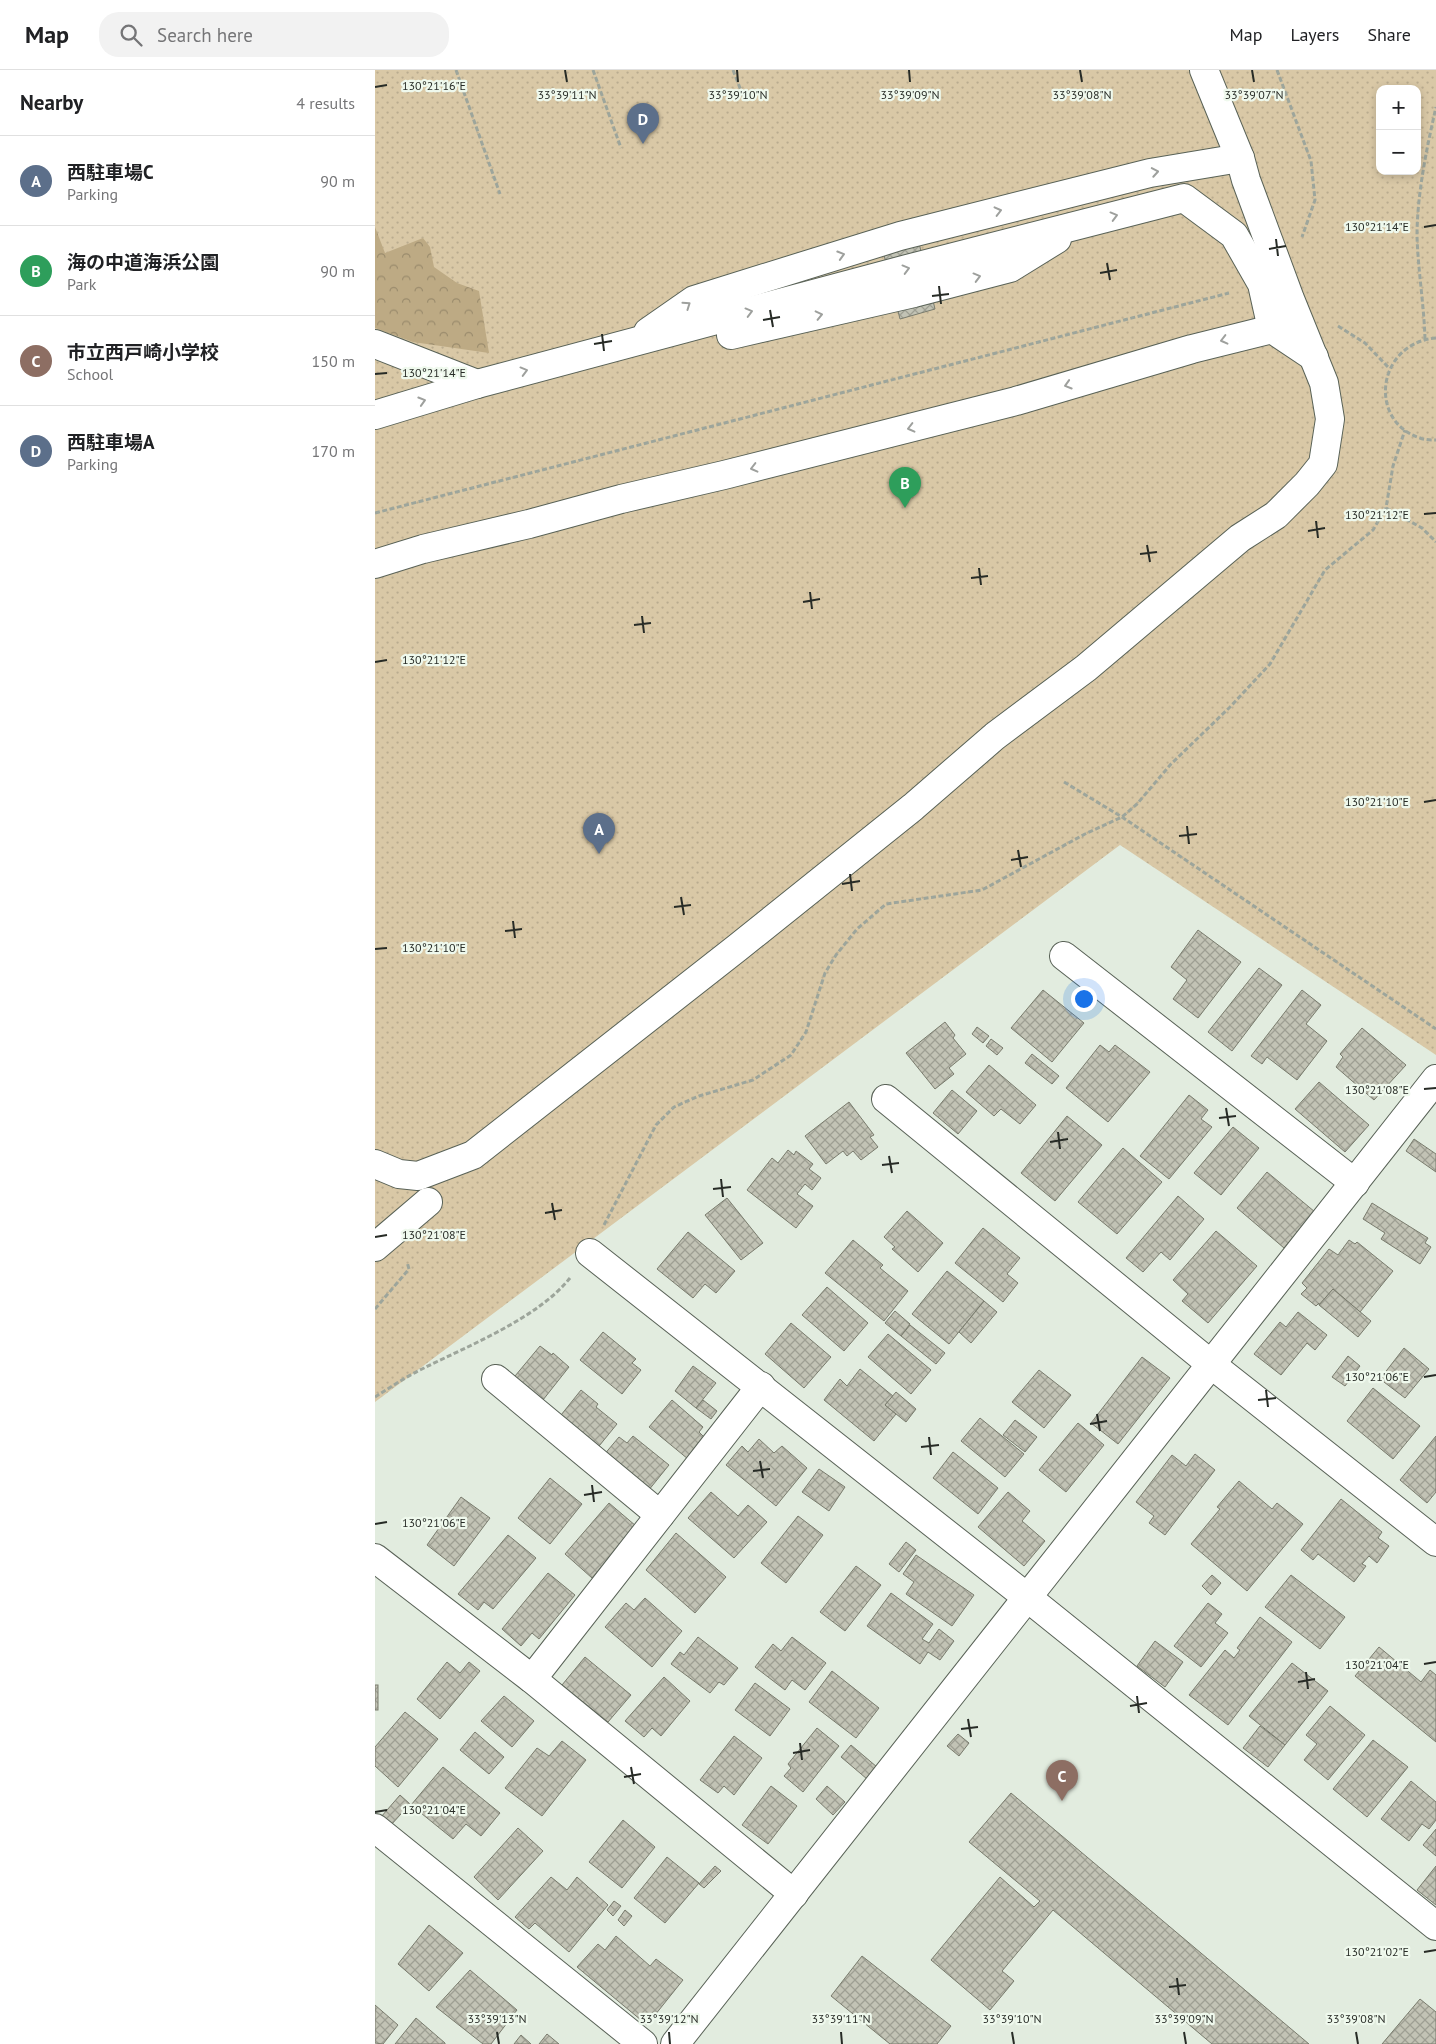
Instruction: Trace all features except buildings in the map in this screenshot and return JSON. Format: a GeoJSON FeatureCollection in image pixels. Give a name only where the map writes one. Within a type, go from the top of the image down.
{"type":"FeatureCollection","features":[{"type":"Feature","properties":{"kind":"street"},"geometry":{"type":"LineString","coordinates":[[1204,70],[1240,158],[1272,279],[1271,328]]}},
{"type":"Feature","properties":{"kind":"street"},"geometry":{"type":"LineString","coordinates":[[375,415],[477,384],[907,269],[1184,198],[1240,158]]}},
{"type":"Feature","properties":{"kind":"street"},"geometry":{"type":"LineString","coordinates":[[633,343],[694,300],[900,236],[1150,173],[1240,158]]}},
{"type":"Feature","properties":{"kind":"street"},"geometry":{"type":"LineString","coordinates":[[375,1164],[399,1174],[418,1176],[473,1155],[913,807],[995,736],[1086,668],[1240,538],[1275,515],[1307,484],[1323,464],[1330,419],[1324,383],[1299,318],[1272,279],[1234,235],[1184,198]]}},
{"type":"Feature","properties":{"kind":"street"},"geometry":{"type":"LineString","coordinates":[[375,564],[423,549],[1016,401],[1192,348],[1271,328],[1315,357]]}},
{"type":"Feature","properties":{"kind":"street"},"geometry":{"type":"LineString","coordinates":[[375,344],[477,384]]}},
{"type":"Feature","properties":{"kind":"street"},"geometry":{"type":"LineString","coordinates":[[1064,956],[1355,1183]]}},
{"type":"Feature","properties":{"kind":"street"},"geometry":{"type":"LineString","coordinates":[[675,2044],[1212,1366],[1436,1079]]}},
{"type":"Feature","properties":{"kind":"street"},"geometry":{"type":"LineString","coordinates":[[886,1099],[1212,1366],[1436,1542]]}},
{"type":"Feature","properties":{"kind":"street"},"geometry":{"type":"LineString","coordinates":[[375,1247],[428,1202]]}},
{"type":"Feature","properties":{"kind":"street"},"geometry":{"type":"LineString","coordinates":[[590,1253],[1028,1598],[1436,1926]]}},
{"type":"Feature","properties":{"kind":"street"},"geometry":{"type":"LineString","coordinates":[[496,1379],[660,1516]]}},
{"type":"Feature","properties":{"kind":"street"},"geometry":{"type":"LineString","coordinates":[[531,1679],[761,1386]]}},
{"type":"Feature","properties":{"kind":"street"},"geometry":{"type":"LineString","coordinates":[[375,1558],[531,1679],[794,1894]]}},
{"type":"Feature","properties":{"kind":"street"},"geometry":{"type":"LineString","coordinates":[[375,1828],[643,2044]]}},
{"type":"Feature","properties":{"kind":"path"},"geometry":{"type":"LineString","coordinates":[[455,70],[500,194]]}},
{"type":"Feature","properties":{"kind":"path"},"geometry":{"type":"LineString","coordinates":[[593,70],[621,148]]}},
{"type":"Feature","properties":{"kind":"path"},"geometry":{"type":"LineString","coordinates":[[733,70],[745,101]]}},
{"type":"Feature","properties":{"kind":"path"},"geometry":{"type":"LineString","coordinates":[[375,513],[1272,279],[1297,248],[1310,219],[1315,200],[1311,161],[1277,70]]}},
{"type":"Feature","properties":{"kind":"path"},"geometry":{"type":"LineString","coordinates":[[1425,339],[1424,306],[1417,235],[1424,162],[1436,107]]}},
{"type":"Feature","properties":{"kind":"path"},"geometry":{"type":"LineString","coordinates":[[1299,318],[1320,315],[1365,343],[1389,368]]}},
{"type":"Feature","properties":{"kind":"path"},"geometry":{"type":"LineString","coordinates":[[1436,338],[1425,339],[1410,345],[1398,355],[1389,368],[1385,384],[1386,400],[1393,417],[1405,430],[1421,438],[1436,440]]}},
{"type":"Feature","properties":{"kind":"path"},"geometry":{"type":"LineString","coordinates":[[375,1397],[422,1369],[508,1326],[560,1289],[590,1253],[656,1125],[674,1107],[699,1096],[753,1080],[791,1055],[806,1032],[825,973],[836,955],[857,930],[886,904],[982,890],[1085,834],[1123,817],[1171,764],[1271,664],[1325,570],[1373,530],[1386,508],[1393,466],[1405,430]]}},
{"type":"Feature","properties":{"kind":"path"},"geometry":{"type":"LineString","coordinates":[[1386,508],[1422,528],[1436,542]]}},
{"type":"Feature","properties":{"kind":"path"},"geometry":{"type":"LineString","coordinates":[[1064,782],[1123,817],[1436,1028]]}},
{"type":"Feature","properties":{"kind":"shaded area"},"geometry":{"type":"Polygon","coordinates":[[[375,70],[1436,70],[1436,1055],[1120,845],[375,1402],[375,70]]]}},
{"type":"Feature","properties":{"kind":"green space"},"geometry":{"type":"Polygon","coordinates":[[[375,227],[385,253],[423,238],[430,247],[434,267],[457,283],[479,291],[489,353],[413,342],[375,328],[375,227]]]}},
{"type":"Feature","properties":{"kind":"place","name":"西駐車場A"},"geometry":{"type":"Point","coordinates":[643,144]}},
{"type":"Feature","properties":{"kind":"place","name":"海の中道海浜公園"},"geometry":{"type":"Point","coordinates":[905,508]}},
{"type":"Feature","properties":{"kind":"place","name":"西駐車場C"},"geometry":{"type":"Point","coordinates":[599,854]}},
{"type":"Feature","properties":{"kind":"place","name":"市立西戸崎小学校"},"geometry":{"type":"Point","coordinates":[1062,1801]}}]}
